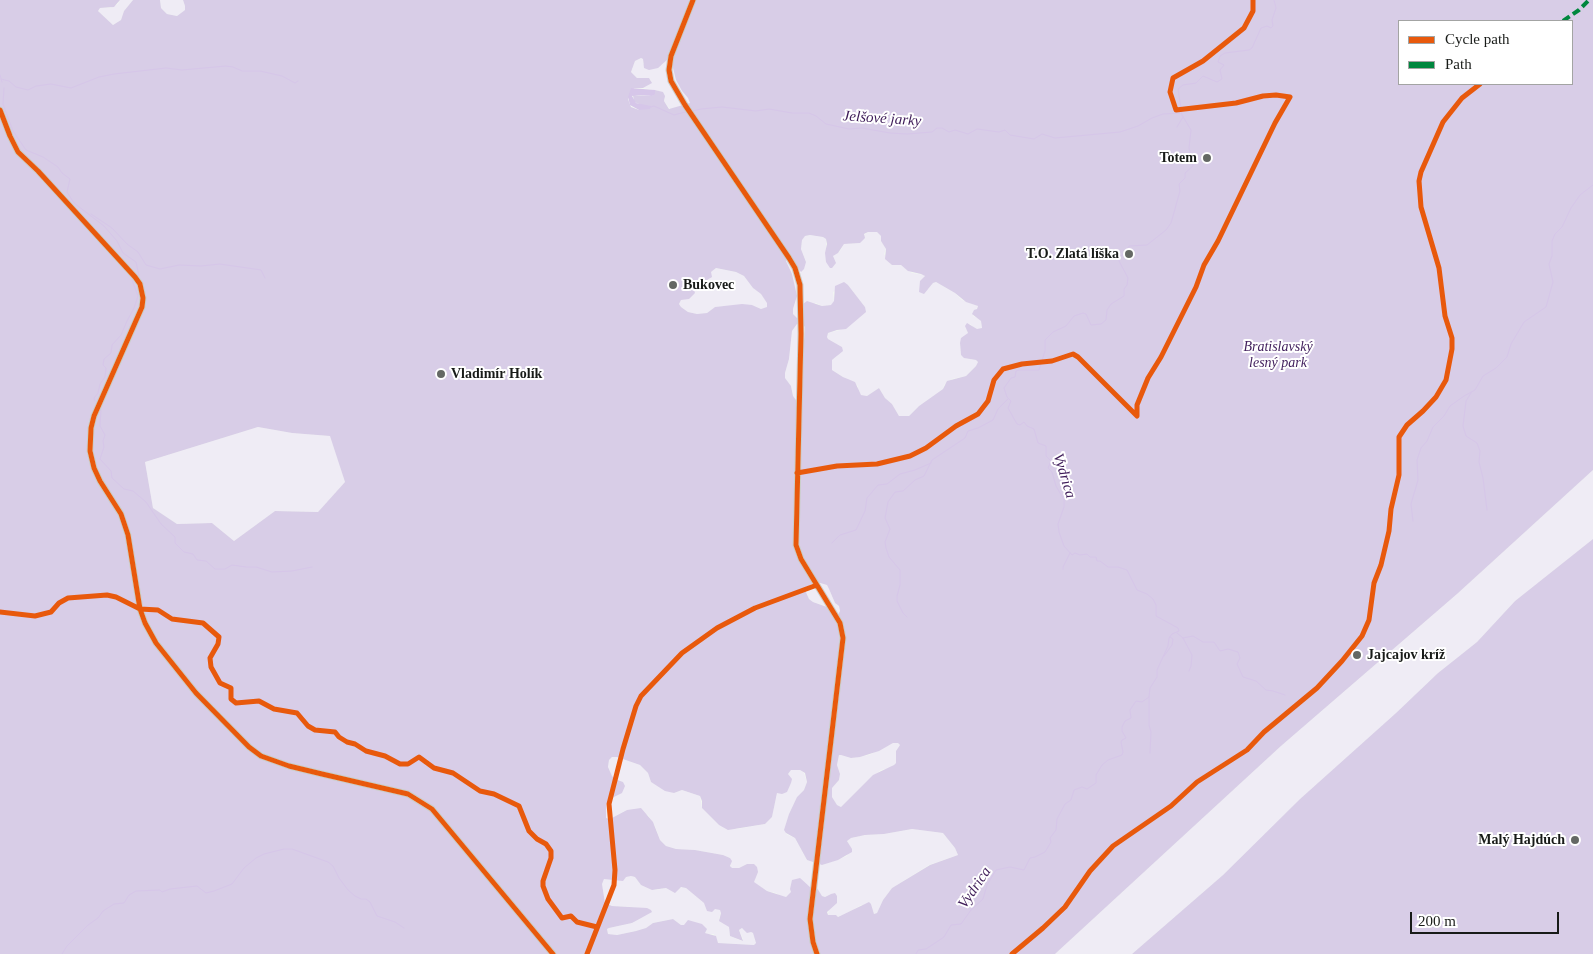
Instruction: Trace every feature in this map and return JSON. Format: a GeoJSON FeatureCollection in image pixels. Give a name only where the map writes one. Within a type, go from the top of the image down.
{"type":"FeatureCollection","features":[{"type":"Feature","properties":{"kind":"street"},"geometry":{"type":"LineString","coordinates":[[693,0],[672,56],[669,70],[670,77],[682,101],[789,258],[795,268],[800,285],[801,334],[796,545],[802,559],[840,623],[844,638],[810,919],[813,942],[817,954]]}},
{"type":"Feature","properties":{"kind":"street"},"geometry":{"type":"LineString","coordinates":[[0,110],[12,142],[18,152],[38,171],[140,284],[143,298],[142,307],[94,416],[91,428],[90,451],[94,468],[100,481],[121,514],[128,536],[140,609],[156,643],[196,693],[249,747],[261,756],[297,768],[408,794],[432,809],[553,954]]}},
{"type":"Feature","properties":{"kind":"shaded area"},"geometry":{"type":"Polygon","coordinates":[[[120,0],[133,0],[124,11],[121,20],[113,25],[98,11],[100,8],[110,8],[118,4],[120,0]]]}},
{"type":"Feature","properties":{"kind":"shaded area"},"geometry":{"type":"Polygon","coordinates":[[[160,0],[183,0],[185,10],[177,16],[167,14],[161,8],[160,0]]]}},
{"type":"Feature","properties":{"kind":"shaded area"},"geometry":{"type":"Polygon","coordinates":[[[643,59],[643,64],[662,65],[665,60],[671,60],[676,80],[682,91],[691,101],[690,103],[670,109],[659,91],[643,88],[651,83],[651,80],[637,78],[631,72],[635,61],[643,59]]]}},
{"type":"Feature","properties":{"kind":"shaded area"},"geometry":{"type":"Polygon","coordinates":[[[631,88],[655,90],[655,94],[652,96],[632,96],[636,103],[651,106],[650,109],[639,110],[630,105],[628,97],[631,88]]]}},
{"type":"Feature","properties":{"kind":"shaded area"},"geometry":{"type":"Polygon","coordinates":[[[868,232],[877,232],[881,236],[881,241],[886,249],[884,254],[892,265],[901,265],[912,273],[924,275],[925,277],[920,283],[920,288],[928,289],[936,282],[955,293],[962,300],[978,306],[973,316],[981,321],[982,328],[977,330],[970,324],[966,327],[968,333],[960,343],[961,355],[965,358],[976,360],[978,362],[976,366],[966,376],[952,379],[944,385],[943,389],[919,406],[909,416],[899,416],[879,388],[867,396],[861,395],[858,391],[858,386],[832,370],[832,360],[837,356],[842,347],[828,339],[828,333],[840,330],[865,307],[848,285],[833,292],[834,301],[832,305],[822,306],[816,303],[803,309],[804,313],[801,318],[797,318],[793,314],[796,300],[795,289],[786,261],[788,258],[806,262],[801,249],[802,239],[810,235],[826,239],[826,262],[840,251],[844,244],[860,243],[868,232]]]}},
{"type":"Feature","properties":{"kind":"shaded area"},"geometry":{"type":"Polygon","coordinates":[[[716,268],[736,272],[744,276],[767,302],[767,308],[761,309],[752,305],[715,307],[707,313],[697,314],[688,312],[681,307],[679,304],[681,300],[685,299],[693,286],[692,284],[699,279],[704,281],[716,268]]]}},
{"type":"Feature","properties":{"kind":"shaded area"},"geometry":{"type":"Polygon","coordinates":[[[802,323],[805,331],[798,399],[796,400],[791,386],[785,378],[785,373],[789,359],[792,331],[797,324],[802,323]]]}},
{"type":"Feature","properties":{"kind":"shaded area"},"geometry":{"type":"Polygon","coordinates":[[[258,427],[292,433],[331,436],[345,482],[318,512],[275,511],[234,541],[212,523],[177,524],[153,508],[145,462],[258,427]]]}},
{"type":"Feature","properties":{"kind":"shaded area"},"geometry":{"type":"Polygon","coordinates":[[[1593,470],[1593,539],[1515,601],[1477,642],[1438,673],[1300,799],[1223,875],[1132,954],[1055,954],[1281,746],[1457,594],[1593,470]]]}},
{"type":"Feature","properties":{"kind":"shaded area"},"geometry":{"type":"Polygon","coordinates":[[[817,582],[827,585],[835,603],[839,606],[840,612],[838,615],[823,605],[809,599],[805,590],[808,586],[817,582]]]}},
{"type":"Feature","properties":{"kind":"shaded area"},"geometry":{"type":"Polygon","coordinates":[[[893,743],[900,745],[896,751],[896,763],[890,768],[881,770],[866,782],[841,807],[837,805],[832,797],[832,788],[839,780],[840,774],[837,765],[839,755],[851,758],[869,755],[893,743]]]}},
{"type":"Feature","properties":{"kind":"shaded area"},"geometry":{"type":"Polygon","coordinates":[[[612,757],[640,765],[648,773],[651,782],[674,793],[682,790],[700,796],[702,808],[719,825],[737,829],[765,824],[772,817],[777,793],[788,788],[791,783],[788,774],[791,770],[800,770],[804,773],[807,782],[789,814],[786,834],[795,838],[807,860],[822,865],[847,856],[850,847],[847,840],[851,838],[912,829],[943,833],[958,855],[929,865],[892,888],[883,900],[877,913],[874,914],[871,904],[861,905],[838,917],[836,915],[828,915],[831,894],[825,897],[822,896],[817,888],[807,885],[786,897],[780,896],[767,891],[753,882],[755,879],[747,864],[739,868],[731,868],[730,858],[723,855],[666,846],[660,840],[655,826],[648,815],[627,810],[610,819],[606,818],[606,804],[618,795],[623,782],[612,776],[608,767],[609,760],[612,757]]]}},
{"type":"Feature","properties":{"kind":"shaded area"},"geometry":{"type":"Polygon","coordinates":[[[635,877],[641,885],[656,890],[686,888],[704,903],[720,910],[719,919],[729,927],[730,936],[742,941],[739,930],[742,928],[753,933],[756,943],[754,945],[718,943],[714,934],[708,934],[681,925],[673,919],[653,923],[646,928],[636,931],[617,935],[608,934],[607,929],[632,923],[651,910],[612,906],[605,903],[602,884],[604,879],[635,877]]]}},
{"type":"Feature","properties":{"kind":"green space","name":"Bratislavský lesný park"},"geometry":{"type":"Polygon","coordinates":[[[0,0],[120,0],[114,7],[100,8],[98,11],[113,25],[121,20],[124,11],[133,0],[160,0],[161,8],[167,14],[177,16],[185,10],[183,0],[1593,0],[1593,470],[1457,594],[1281,746],[1055,954],[0,954],[0,0]],[[643,59],[635,61],[631,72],[637,78],[649,78],[652,83],[643,88],[634,88],[628,99],[631,107],[639,110],[642,105],[634,102],[633,95],[652,96],[655,90],[663,92],[665,96],[664,101],[669,109],[690,103],[676,80],[671,60],[668,59],[658,68],[649,70],[644,68],[643,59]],[[877,232],[864,234],[865,238],[860,243],[844,244],[838,253],[833,256],[836,263],[830,268],[826,262],[826,239],[810,235],[805,236],[802,240],[801,249],[806,262],[804,269],[801,272],[791,259],[788,258],[786,261],[792,274],[797,296],[793,314],[797,318],[801,318],[804,313],[803,304],[807,301],[822,306],[831,305],[834,301],[835,286],[844,282],[848,285],[865,307],[866,312],[846,329],[828,333],[828,339],[842,347],[843,351],[832,360],[832,370],[855,382],[861,395],[867,396],[879,388],[899,416],[909,416],[919,406],[943,389],[947,381],[966,376],[976,366],[978,362],[976,360],[964,358],[961,355],[960,343],[961,338],[968,333],[965,326],[967,323],[977,329],[982,328],[981,321],[972,314],[978,306],[966,302],[936,282],[924,294],[919,292],[920,281],[925,276],[908,271],[901,265],[892,265],[885,259],[886,249],[881,241],[881,236],[877,232]],[[716,268],[711,272],[712,277],[707,280],[699,279],[692,284],[695,293],[689,299],[681,300],[679,304],[688,312],[697,314],[707,313],[715,307],[742,304],[752,305],[761,309],[767,307],[767,303],[761,294],[753,288],[744,276],[736,272],[716,268]],[[802,323],[797,324],[792,331],[785,378],[791,386],[796,400],[798,399],[805,327],[802,323]],[[258,427],[145,462],[153,508],[177,524],[212,523],[234,541],[275,511],[318,512],[345,482],[330,436],[292,433],[258,427]],[[817,582],[808,586],[805,590],[809,599],[827,607],[834,614],[838,615],[840,611],[839,606],[835,603],[827,585],[817,582]],[[893,743],[879,751],[851,758],[839,755],[837,765],[840,774],[839,780],[832,788],[832,797],[837,805],[841,807],[873,775],[894,765],[896,763],[896,751],[900,745],[893,743]],[[612,757],[609,760],[608,767],[612,776],[623,782],[625,786],[622,793],[606,804],[606,818],[610,819],[627,810],[641,808],[653,822],[660,840],[666,846],[723,855],[730,858],[732,861],[730,866],[732,868],[754,864],[758,872],[754,882],[767,891],[786,897],[791,892],[792,880],[800,878],[810,887],[817,888],[822,896],[825,897],[835,893],[837,903],[827,912],[828,915],[836,915],[838,917],[869,902],[874,914],[877,913],[883,900],[892,888],[930,865],[958,855],[943,833],[912,829],[851,838],[847,841],[852,852],[838,860],[822,865],[807,860],[795,838],[784,830],[797,797],[804,790],[807,782],[805,773],[800,770],[791,770],[788,774],[792,779],[787,792],[777,793],[772,817],[765,824],[728,830],[719,825],[702,808],[700,796],[682,790],[674,793],[665,791],[651,782],[648,773],[640,765],[617,757],[612,757]],[[631,876],[626,877],[623,881],[604,879],[602,884],[605,903],[612,906],[647,908],[652,912],[632,923],[607,929],[608,934],[617,935],[636,931],[646,928],[653,923],[673,919],[681,925],[684,925],[688,920],[702,924],[707,929],[705,933],[716,936],[718,943],[754,945],[756,943],[753,933],[747,933],[742,928],[739,930],[743,941],[730,936],[729,927],[719,921],[720,910],[707,911],[704,903],[686,888],[681,887],[675,893],[666,888],[652,890],[641,885],[635,877],[631,876]]]}},
{"type":"Feature","properties":{"kind":"green space"},"geometry":{"type":"Polygon","coordinates":[[[1593,539],[1593,954],[1132,954],[1223,875],[1300,799],[1438,673],[1477,642],[1515,601],[1593,539]]]}},
{"type":"Feature","properties":{"kind":"waterway","name":"Vydrica"},"geometry":{"type":"LineString","coordinates":[[916,954],[918,950],[926,949],[944,937],[951,925],[961,924],[971,910],[983,899],[987,885],[996,870],[1010,867],[1024,870],[1030,858],[1045,852],[1051,842],[1050,838],[1056,830],[1057,819],[1065,804],[1071,800],[1074,790],[1082,787],[1087,789],[1096,783],[1096,775],[1102,765],[1108,760],[1122,755],[1121,742],[1126,738],[1122,727],[1125,721],[1131,718],[1130,710],[1136,701],[1142,702],[1149,697],[1150,688],[1157,677],[1157,670],[1168,646],[1169,638],[1172,634],[1179,631],[1178,628],[1156,616],[1156,605],[1153,599],[1137,590],[1127,570],[1118,567],[1108,567],[1097,561],[1096,557],[1090,557],[1087,554],[1080,555],[1075,553],[1072,555],[1064,546],[1058,524],[1064,507],[1064,500],[1056,486],[1052,472],[1048,468],[1051,461],[1046,456],[1046,446],[1038,443],[1034,429],[1027,426],[1024,422],[1020,425],[1017,424],[1008,408],[1011,401],[1007,397],[1004,388],[1011,378],[1015,377],[1016,371],[1039,370],[1045,351],[1045,340],[1053,332],[1066,326],[1074,316],[1083,313],[1086,314],[1091,325],[1101,324],[1106,320],[1107,310],[1111,304],[1124,296],[1124,289],[1128,278],[1119,261],[1119,257],[1124,254],[1129,246],[1147,245],[1166,230],[1171,223],[1180,191],[1179,184],[1185,178],[1185,173],[1193,166],[1189,148],[1191,130],[1182,115],[1178,89],[1183,85],[1196,83],[1203,76],[1217,82],[1222,79],[1220,70],[1224,65],[1218,62],[1220,56],[1225,53],[1252,48],[1261,28],[1267,26],[1271,28],[1273,26],[1272,20],[1276,8],[1274,0]]}},
{"type":"Feature","properties":{"kind":"waterway"},"geometry":{"type":"LineString","coordinates":[[1,79],[9,81],[16,87],[28,90],[36,86],[51,84],[71,88],[99,77],[114,74],[166,68],[182,70],[226,66],[242,71],[260,71],[282,76],[295,83],[298,81]]}},
{"type":"Feature","properties":{"kind":"waterway"},"geometry":{"type":"LineString","coordinates":[[0,75],[2,82]]}},
{"type":"Feature","properties":{"kind":"waterway"},"geometry":{"type":"LineString","coordinates":[[4,88],[3,104],[13,131],[26,150],[43,157],[58,167],[70,179],[67,192],[74,203],[104,226],[117,241],[123,253],[136,262],[139,276]]}},
{"type":"Feature","properties":{"kind":"waterway","name":"Jelšové jarky"},"geometry":{"type":"LineString","coordinates":[[651,107],[654,106],[674,115],[685,112],[689,114]]}},
{"type":"Feature","properties":{"kind":"waterway","name":"Jelšové jarky"},"geometry":{"type":"LineString","coordinates":[[693,111],[722,107],[756,111],[769,109],[792,113],[809,113],[826,124],[849,129],[862,128],[907,134],[932,132],[937,128],[942,128],[949,132],[955,130],[968,134],[977,129],[999,132],[1005,130],[1010,135],[1034,139],[1042,134],[1055,138],[1120,132],[1163,114],[1181,113]]}},
{"type":"Feature","properties":{"kind":"waterway"},"geometry":{"type":"LineString","coordinates":[[1177,127],[1183,117]]}},
{"type":"Feature","properties":{"kind":"waterway"},"geometry":{"type":"LineString","coordinates":[[1413,521],[1411,504],[1418,480],[1417,460],[1421,448],[1427,441],[1433,427],[1444,416],[1450,406],[1475,390],[1483,376],[1496,368],[1507,357],[1511,344],[1524,322],[1546,307],[1553,282],[1549,264],[1552,256],[1552,241],[1580,195],[1593,185]]}},
{"type":"Feature","properties":{"kind":"waterway"},"geometry":{"type":"LineString","coordinates":[[91,214],[112,228],[127,244],[138,252],[146,265],[160,269],[179,265],[201,266],[220,264],[261,270],[265,278]]}},
{"type":"Feature","properties":{"kind":"waterway"},"geometry":{"type":"LineString","coordinates":[[95,401],[94,398],[105,377],[104,359],[111,353],[112,345],[121,335],[138,296],[132,280]]}},
{"type":"Feature","properties":{"kind":"waterway"},"geometry":{"type":"LineString","coordinates":[[1471,393],[1466,401],[1463,426],[1466,436],[1477,443],[1480,451],[1479,462],[1487,510]]}},
{"type":"Feature","properties":{"kind":"waterway"},"geometry":{"type":"LineString","coordinates":[[907,617],[897,601],[900,570],[889,557],[885,542],[890,529],[885,518],[888,502],[895,492],[903,491],[915,480],[924,476],[932,460],[965,438],[968,431],[993,420],[998,409],[1008,399]]}},
{"type":"Feature","properties":{"kind":"waterway"},"geometry":{"type":"LineString","coordinates":[[101,409],[100,426],[105,435],[100,459],[111,471],[112,478],[124,489],[133,491],[146,502],[161,524],[175,537],[175,543],[184,552],[193,554],[197,560],[206,561],[215,569],[225,569],[232,565],[256,567],[272,572],[312,567]]}},
{"type":"Feature","properties":{"kind":"waterway"},"geometry":{"type":"LineString","coordinates":[[832,543],[840,535],[856,530],[865,511],[867,498],[878,485],[887,484],[900,474],[931,463]]}},
{"type":"Feature","properties":{"kind":"waterway"},"geometry":{"type":"LineString","coordinates":[[1063,569],[1070,553]]}},
{"type":"Feature","properties":{"kind":"waterway"},"geometry":{"type":"LineString","coordinates":[[1177,633],[1183,638],[1192,655],[1189,671]]}},
{"type":"Feature","properties":{"kind":"waterway"},"geometry":{"type":"LineString","coordinates":[[1183,638],[1193,636],[1203,642],[1214,642],[1220,651],[1228,649],[1238,652],[1240,658],[1237,664],[1243,677],[1256,681],[1266,690],[1285,695]]}},
{"type":"Feature","properties":{"kind":"waterway","name":"Vydrica"},"geometry":{"type":"LineString","coordinates":[[1164,656],[1172,645],[1173,639],[1170,637]]}},
{"type":"Feature","properties":{"kind":"waterway"},"geometry":{"type":"LineString","coordinates":[[1149,697],[1150,753]]}},
{"type":"Feature","properties":{"kind":"waterway"},"geometry":{"type":"LineString","coordinates":[[62,954],[67,946],[88,925],[98,918],[103,911],[114,904],[124,903],[129,895],[136,891],[160,890],[162,892],[170,889],[197,886],[206,893],[214,891],[232,884],[244,868],[256,858],[284,849],[292,849],[328,862],[333,866],[348,890],[355,896],[370,902],[377,916],[395,922],[404,928]]}},
{"type":"Feature","properties":{"kind":"marked path"},"geometry":{"type":"LineString","coordinates":[[1564,20],[1589,0]]}},
{"type":"Feature","properties":{"kind":"cycle path"},"geometry":{"type":"LineString","coordinates":[[693,0],[671,56],[669,70],[671,81],[685,105],[789,258],[795,268],[800,285],[801,334],[796,545],[801,559],[840,623],[843,638],[810,919],[813,942],[817,954]]}},
{"type":"Feature","properties":{"kind":"cycle path"},"geometry":{"type":"LineString","coordinates":[[797,473],[837,466],[877,464],[910,456],[926,448],[956,426],[978,414],[988,401],[994,380],[1003,369],[1022,364],[1052,361],[1073,354],[1137,416],[1137,405],[1148,378],[1161,357],[1196,287],[1204,265],[1218,241],[1275,123],[1290,97],[1263,96],[1236,103],[1176,110],[1170,92],[1173,78],[1203,61],[1244,28],[1253,11],[1253,0]]}},
{"type":"Feature","properties":{"kind":"cycle path"},"geometry":{"type":"LineString","coordinates":[[1012,954],[1065,907],[1090,871],[1113,846],[1171,806],[1197,782],[1247,750],[1264,732],[1317,688],[1362,636],[1369,620],[1374,583],[1381,565],[1389,531],[1391,509],[1399,475],[1399,437],[1407,425],[1436,397],[1446,380],[1452,349],[1452,338],[1445,316],[1439,268],[1421,207],[1419,181],[1421,172],[1443,122],[1462,98],[1479,85]]}},
{"type":"Feature","properties":{"kind":"cycle path"},"geometry":{"type":"LineString","coordinates":[[0,110],[18,152],[38,171],[140,284],[143,298],[142,307],[94,416],[91,428],[90,451],[94,468],[100,481],[121,514],[128,535],[140,609],[156,643],[196,693],[249,747],[261,756],[289,766],[408,794],[432,809],[553,954]]}},
{"type":"Feature","properties":{"kind":"cycle path"},"geometry":{"type":"LineString","coordinates":[[587,954],[614,885],[615,870],[609,804],[623,749],[636,706],[641,696],[682,653],[717,628],[755,608],[817,585]]}},
{"type":"Feature","properties":{"kind":"cycle path"},"geometry":{"type":"LineString","coordinates":[[0,612],[35,616],[51,612],[59,603],[68,598],[107,595],[116,597],[140,609],[158,610],[172,619],[203,623],[219,637],[218,644],[210,658],[211,667],[220,683],[231,688],[231,699],[236,703],[259,701],[274,709],[297,713],[308,726],[315,730],[335,732],[347,742],[355,744],[366,751],[385,756],[400,764],[408,764],[419,757],[434,768],[453,773],[480,791],[494,794],[519,806],[529,831],[546,844],[551,851],[551,858],[543,881],[548,899],[562,918],[571,916],[577,922],[597,927]]}},
{"type":"Feature","properties":{"kind":"place","name":"Totem"},"geometry":{"type":"Point","coordinates":[1207,158]}},
{"type":"Feature","properties":{"kind":"place","name":"T.O. Zlatá líška"},"geometry":{"type":"Point","coordinates":[1129,254]}},
{"type":"Feature","properties":{"kind":"place","name":"Bukovec"},"geometry":{"type":"Point","coordinates":[673,285]}},
{"type":"Feature","properties":{"kind":"place","name":"Vladimír Holík"},"geometry":{"type":"Point","coordinates":[441,374]}},
{"type":"Feature","properties":{"kind":"place","name":"Jajcajov kríž"},"geometry":{"type":"Point","coordinates":[1357,655]}},
{"type":"Feature","properties":{"kind":"place","name":"Malý Hajdúch"},"geometry":{"type":"Point","coordinates":[1575,840]}}]}
